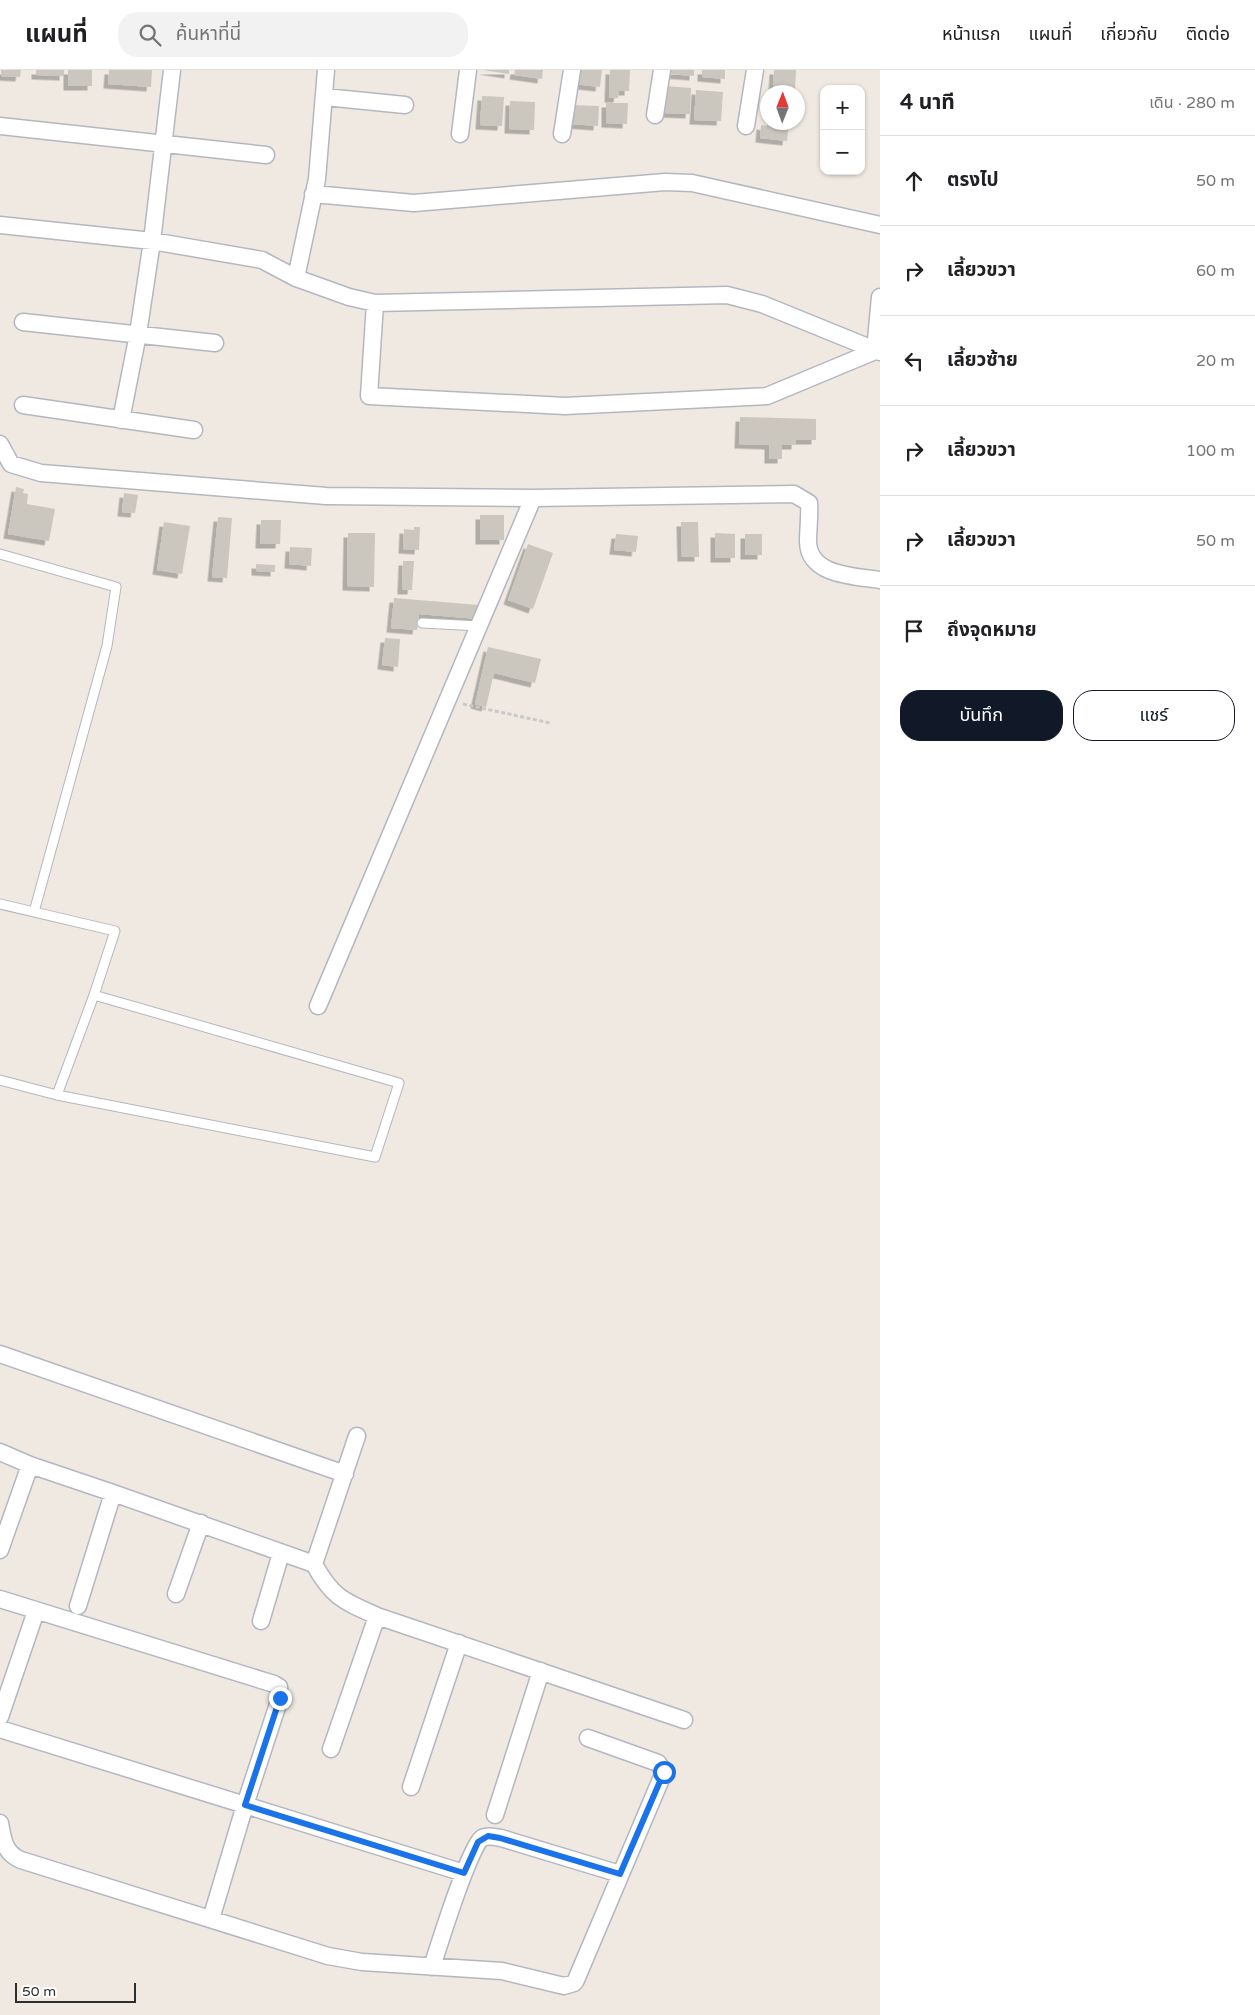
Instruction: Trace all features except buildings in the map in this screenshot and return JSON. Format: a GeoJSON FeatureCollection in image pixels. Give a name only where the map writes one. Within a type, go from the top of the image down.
{"type":"FeatureCollection","features":[{"type":"Feature","properties":{"kind":"street"},"geometry":{"type":"LineString","coordinates":[[122,420],[138,334],[152,241],[162,144],[175,70]]}},
{"type":"Feature","properties":{"kind":"street"},"geometry":{"type":"LineString","coordinates":[[296,278],[314,194],[325,97],[326,70]]}},
{"type":"Feature","properties":{"kind":"street"},"geometry":{"type":"LineString","coordinates":[[460,134],[468,70]]}},
{"type":"Feature","properties":{"kind":"street"},"geometry":{"type":"LineString","coordinates":[[562,134],[572,70]]}},
{"type":"Feature","properties":{"kind":"street"},"geometry":{"type":"LineString","coordinates":[[655,115],[662,70]]}},
{"type":"Feature","properties":{"kind":"street"},"geometry":{"type":"LineString","coordinates":[[746,126],[755,70]]}},
{"type":"Feature","properties":{"kind":"street"},"geometry":{"type":"LineString","coordinates":[[325,97],[405,105]]}},
{"type":"Feature","properties":{"kind":"street"},"geometry":{"type":"LineString","coordinates":[[0,126],[266,155]]}},
{"type":"Feature","properties":{"kind":"street"},"geometry":{"type":"LineString","coordinates":[[314,194],[414,204],[665,182],[692,183],[880,225]]}},
{"type":"Feature","properties":{"kind":"street"},"geometry":{"type":"LineString","coordinates":[[0,225],[152,241],[262,260],[296,278],[349,297],[376,304],[727,296],[762,304],[878,351]]}},
{"type":"Feature","properties":{"kind":"street"},"geometry":{"type":"LineString","coordinates":[[878,351],[880,297]]}},
{"type":"Feature","properties":{"kind":"street"},"geometry":{"type":"LineString","coordinates":[[376,304],[369,396],[565,406],[767,396],[878,351]]}},
{"type":"Feature","properties":{"kind":"street"},"geometry":{"type":"LineString","coordinates":[[23,322],[215,343]]}},
{"type":"Feature","properties":{"kind":"street"},"geometry":{"type":"LineString","coordinates":[[23,405],[194,430]]}},
{"type":"Feature","properties":{"kind":"street"},"geometry":{"type":"LineString","coordinates":[[0,444],[11,464],[41,473],[326,496],[533,498],[794,494],[809,503],[808,544],[814,560],[826,569],[844,575],[880,580]]}},
{"type":"Feature","properties":{"kind":"street"},"geometry":{"type":"LineString","coordinates":[[318,1006],[533,498]]}},
{"type":"Feature","properties":{"kind":"street"},"geometry":{"type":"LineString","coordinates":[[0,1354],[345,1474]]}},
{"type":"Feature","properties":{"kind":"street"},"geometry":{"type":"LineString","coordinates":[[314,1564],[357,1436]]}},
{"type":"Feature","properties":{"kind":"street"},"geometry":{"type":"LineString","coordinates":[[0,1452],[30,1466],[113,1493],[314,1564],[325,1584],[334,1594],[346,1603],[377,1616],[684,1720]]}},
{"type":"Feature","properties":{"kind":"street"},"geometry":{"type":"LineString","coordinates":[[0,1550],[30,1466]]}},
{"type":"Feature","properties":{"kind":"street"},"geometry":{"type":"LineString","coordinates":[[78,1606],[113,1493]]}},
{"type":"Feature","properties":{"kind":"street"},"geometry":{"type":"LineString","coordinates":[[176,1594],[201,1524]]}},
{"type":"Feature","properties":{"kind":"street"},"geometry":{"type":"LineString","coordinates":[[261,1621],[281,1553]]}},
{"type":"Feature","properties":{"kind":"street"},"geometry":{"type":"LineString","coordinates":[[0,1600],[279,1687],[280,1698],[245,1805],[211,1919]]}},
{"type":"Feature","properties":{"kind":"street"},"geometry":{"type":"LineString","coordinates":[[0,1717],[36,1611]]}},
{"type":"Feature","properties":{"kind":"street"},"geometry":{"type":"LineString","coordinates":[[331,1749],[377,1616]]}},
{"type":"Feature","properties":{"kind":"street"},"geometry":{"type":"LineString","coordinates":[[411,1787],[458,1643]]}},
{"type":"Feature","properties":{"kind":"street"},"geometry":{"type":"LineString","coordinates":[[496,1815],[541,1672]]}},
{"type":"Feature","properties":{"kind":"street"},"geometry":{"type":"LineString","coordinates":[[0,1729],[464,1873]]}},
{"type":"Feature","properties":{"kind":"street"},"geometry":{"type":"LineString","coordinates":[[0,1823],[6,1848],[15,1858],[346,1960],[502,1971],[564,1986],[574,1983],[664,1772],[658,1763],[588,1738]]}},
{"type":"Feature","properties":{"kind":"street"},"geometry":{"type":"LineString","coordinates":[[432,1967],[464,1873],[478,1842],[488,1836],[620,1874]]}},
{"type":"Feature","properties":{"kind":"lane"},"geometry":{"type":"LineString","coordinates":[[0,554],[116,587],[106,646],[34,912]]}},
{"type":"Feature","properties":{"kind":"lane"},"geometry":{"type":"LineString","coordinates":[[422,623],[479,626]]}},
{"type":"Feature","properties":{"kind":"lane"},"geometry":{"type":"LineString","coordinates":[[0,904],[115,931],[58,1095]]}},
{"type":"Feature","properties":{"kind":"lane"},"geometry":{"type":"LineString","coordinates":[[0,1080],[58,1095],[375,1157],[399,1083],[94,995]]}},
{"type":"Feature","properties":{"kind":"path"},"geometry":{"type":"LineString","coordinates":[[448,700],[550,723]]}},
{"type":"Feature","properties":{"kind":"route"},"geometry":{"type":"LineString","coordinates":[[280,1698],[245,1805],[464,1873],[478,1842],[488,1836],[620,1874],[664,1772]]}}]}
